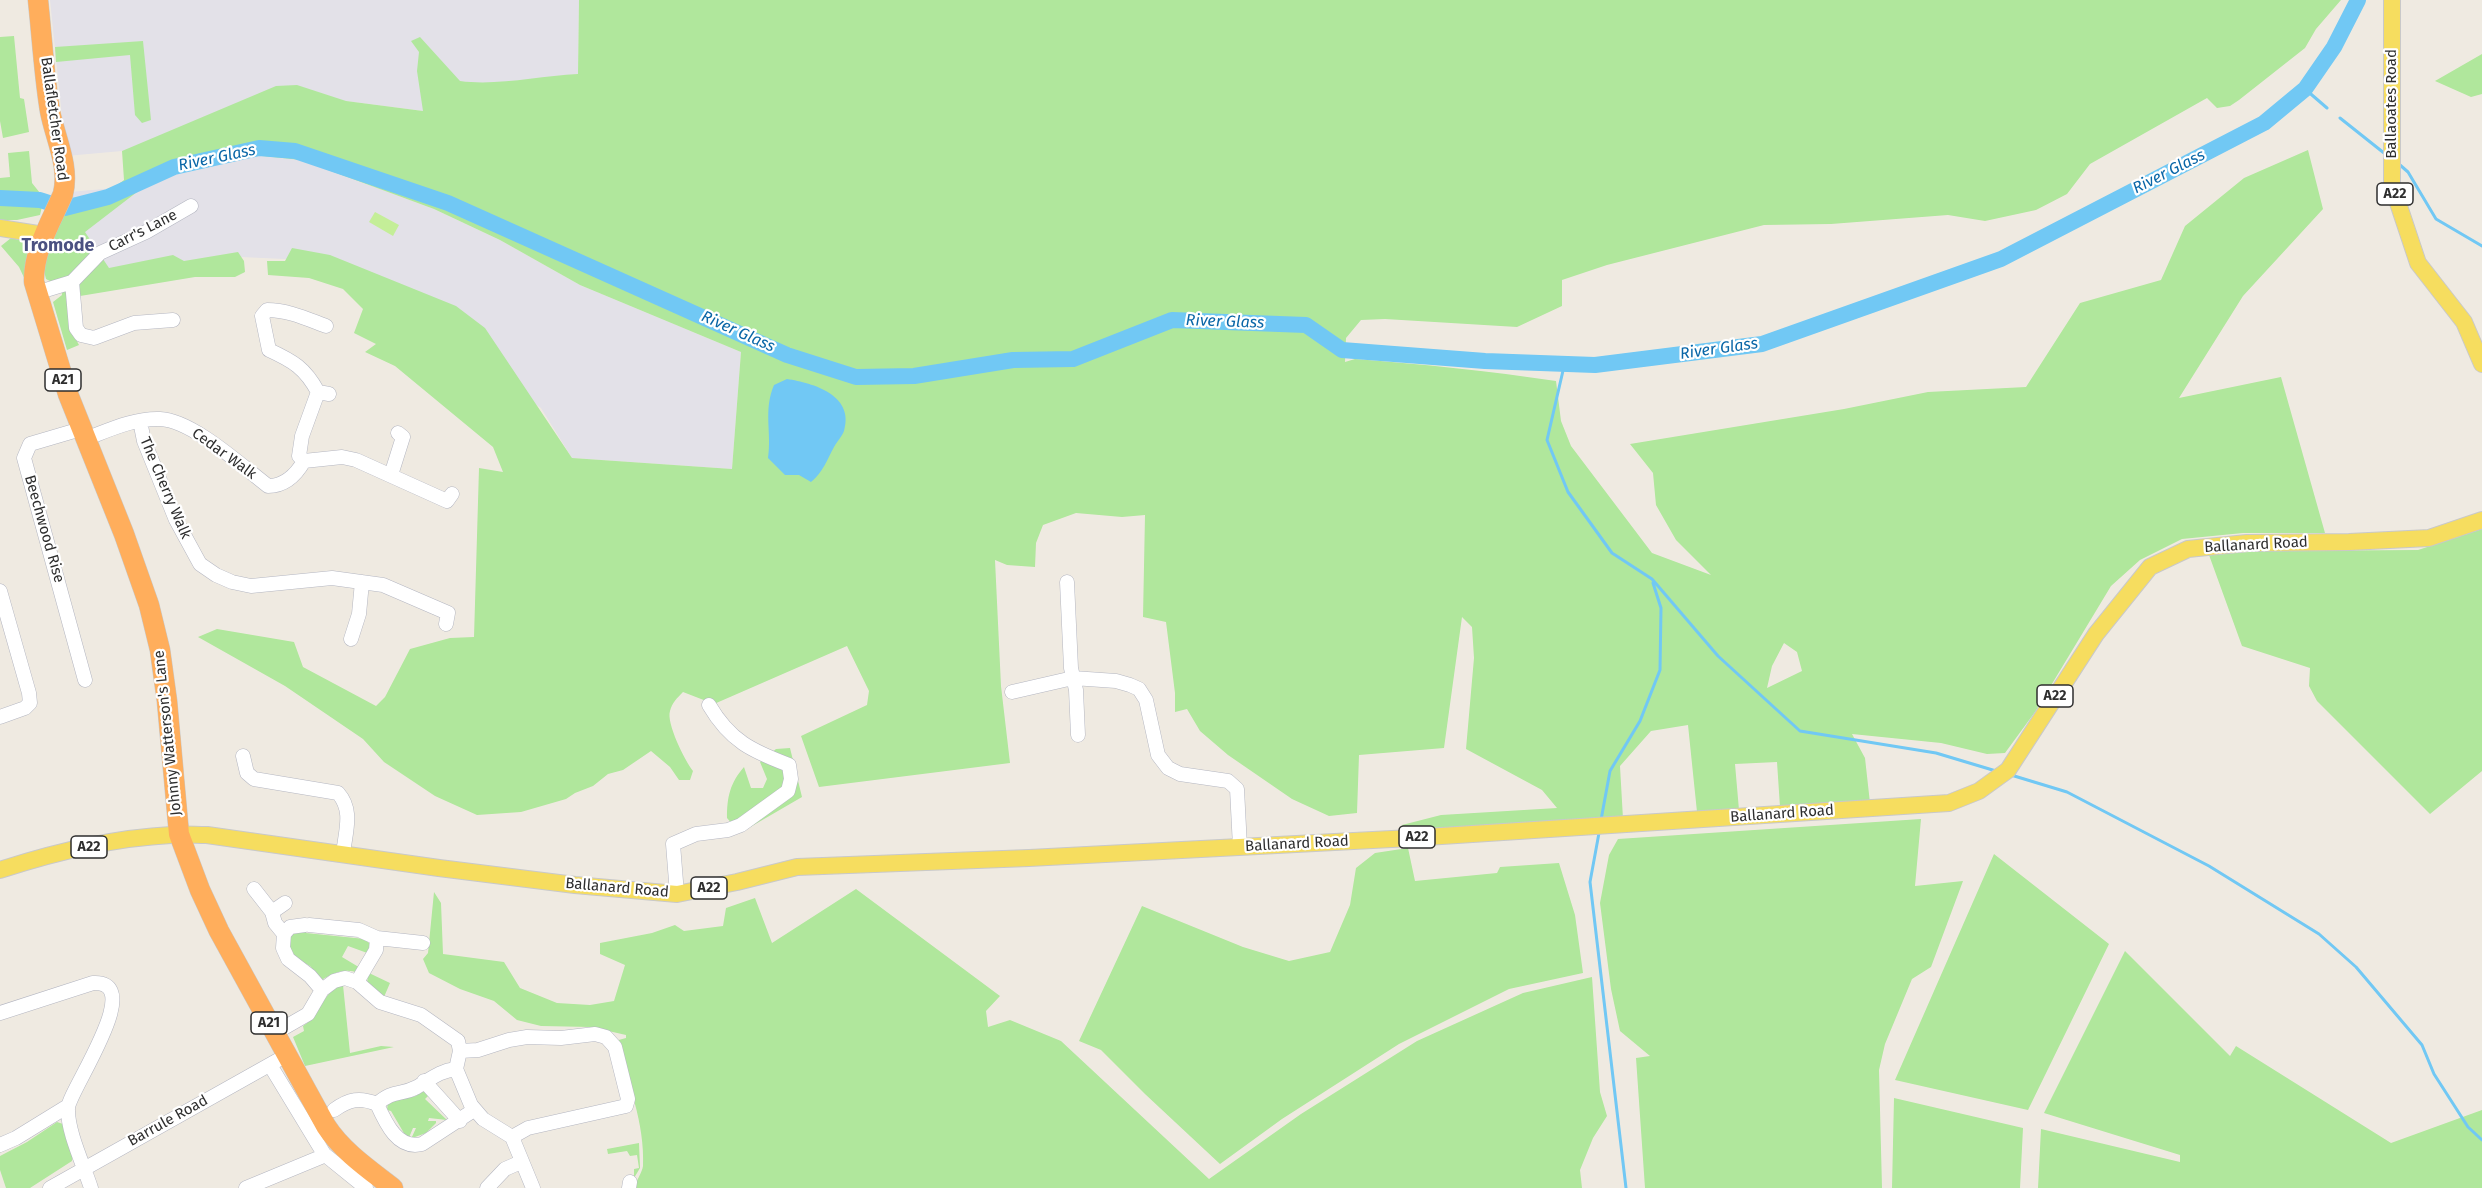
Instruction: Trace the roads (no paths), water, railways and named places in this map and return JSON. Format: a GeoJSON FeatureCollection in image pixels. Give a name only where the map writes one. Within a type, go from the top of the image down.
{"type":"FeatureCollection","features":[{"type":"Feature","properties":{"kind":"highway","name":"Ballafletcher Road"},"geometry":{"type":"LineString","coordinates":[[38,0],[50,110],[62,154],[63,194],[44,235]]}},
{"type":"Feature","properties":{"kind":"highway","name":"Johnny Watterson's Lane"},"geometry":{"type":"LineString","coordinates":[[44,235],[34,273],[36,293],[68,394],[137,569],[160,650],[179,834],[200,890],[219,930],[275,1033],[278,1060],[334,1138],[357,1160],[393,1188]]}},
{"type":"Feature","properties":{"kind":"main road","name":"Ballaoates Road"},"geometry":{"type":"LineString","coordinates":[[2392,0],[2392,184],[2418,263],[2464,322],[2482,364]]}},
{"type":"Feature","properties":{"kind":"main road"},"geometry":{"type":"LineString","coordinates":[[0,228],[44,235]]}},
{"type":"Feature","properties":{"kind":"main road","name":"Ballanard Road"},"geometry":{"type":"LineString","coordinates":[[0,870],[76,849],[179,834],[233,837],[343,855],[574,885],[677,894],[797,867],[1240,847],[1949,803],[1979,791],[2007,770],[2096,634],[2150,567],[2188,549],[2247,543],[2349,542],[2429,538],[2482,520]]}},
{"type":"Feature","properties":{"kind":"street","name":"Carr's Lane"},"geometry":{"type":"LineString","coordinates":[[36,293],[72,282],[100,253],[146,232],[191,206]]}},
{"type":"Feature","properties":{"kind":"street"},"geometry":{"type":"LineString","coordinates":[[72,282],[76,328],[81,335],[94,338],[134,323],[174,320]]}},
{"type":"Feature","properties":{"kind":"street"},"geometry":{"type":"LineString","coordinates":[[326,326],[294,314],[267,310],[262,316],[264,351],[293,362],[309,375],[324,393],[302,436],[299,456],[304,461],[342,457],[356,460],[447,501],[452,494]]}},
{"type":"Feature","properties":{"kind":"street","name":"Cedar Walk"},"geometry":{"type":"LineString","coordinates":[[83,434],[158,418],[181,423],[268,486],[277,486],[288,480],[299,471],[304,461]]}},
{"type":"Feature","properties":{"kind":"street","name":"The Cherry Walk"},"geometry":{"type":"LineString","coordinates":[[140,421],[144,441],[176,520],[200,564],[231,582],[251,586],[290,584],[332,578],[383,585],[448,614],[446,624]]}},
{"type":"Feature","properties":{"kind":"street","name":"Beechwood Rise"},"geometry":{"type":"LineString","coordinates":[[83,434],[37,438],[30,444],[24,458],[88,664],[85,680]]}},
{"type":"Feature","properties":{"kind":"street"},"geometry":{"type":"LineString","coordinates":[[391,475],[404,436]]}},
{"type":"Feature","properties":{"kind":"street"},"geometry":{"type":"LineString","coordinates":[[351,639],[359,614],[362,582]]}},
{"type":"Feature","properties":{"kind":"street"},"geometry":{"type":"LineString","coordinates":[[1067,582],[1071,668],[1076,690],[1078,735]]}},
{"type":"Feature","properties":{"kind":"street"},"geometry":{"type":"LineString","coordinates":[[0,592],[30,703],[25,708],[0,717]]}},
{"type":"Feature","properties":{"kind":"street"},"geometry":{"type":"LineString","coordinates":[[1012,692],[1073,678],[1116,681],[1139,689],[1146,700],[1158,755],[1168,768],[1180,774],[1228,781],[1238,789],[1240,847]]}},
{"type":"Feature","properties":{"kind":"street"},"geometry":{"type":"LineString","coordinates":[[677,894],[673,844],[696,834],[728,830],[741,825],[788,791],[791,779],[789,765],[753,750],[734,738],[720,723],[709,705]]}},
{"type":"Feature","properties":{"kind":"street"},"geometry":{"type":"LineString","coordinates":[[243,756],[247,773],[254,779],[338,793],[346,802],[349,815],[343,855]]}},
{"type":"Feature","properties":{"kind":"street"},"geometry":{"type":"LineString","coordinates":[[254,889],[272,912],[274,923],[284,934]]}},
{"type":"Feature","properties":{"kind":"street"},"geometry":{"type":"LineString","coordinates":[[272,912],[285,903]]}},
{"type":"Feature","properties":{"kind":"street"},"geometry":{"type":"LineString","coordinates":[[322,990],[310,976],[288,959],[283,948],[284,934],[290,927],[315,922],[359,930],[377,938],[423,943]]}},
{"type":"Feature","properties":{"kind":"street"},"geometry":{"type":"LineString","coordinates":[[357,982],[376,950],[377,938]]}},
{"type":"Feature","properties":{"kind":"street"},"geometry":{"type":"LineString","coordinates":[[275,1033],[308,1014],[322,990],[339,979],[352,979],[380,1002],[421,1015],[456,1037],[460,1045],[456,1070],[474,1110],[512,1137],[533,1188]]}},
{"type":"Feature","properties":{"kind":"street"},"geometry":{"type":"LineString","coordinates":[[0,1013],[93,982],[102,982],[108,986],[112,1001],[108,1019],[99,1044],[68,1106],[69,1119],[91,1188]]}},
{"type":"Feature","properties":{"kind":"street"},"geometry":{"type":"LineString","coordinates":[[460,1051],[478,1050],[527,1037],[561,1038],[595,1034],[606,1037],[615,1047],[628,1099],[626,1106],[617,1110],[528,1128],[512,1137]]}},
{"type":"Feature","properties":{"kind":"street"},"geometry":{"type":"LineString","coordinates":[[278,1060],[324,1154],[366,1188]]}},
{"type":"Feature","properties":{"kind":"street","name":"Barrule Road"},"geometry":{"type":"LineString","coordinates":[[50,1188],[278,1060]]}},
{"type":"Feature","properties":{"kind":"street"},"geometry":{"type":"LineString","coordinates":[[377,1104],[387,1094],[406,1091],[436,1074],[456,1070]]}},
{"type":"Feature","properties":{"kind":"street"},"geometry":{"type":"LineString","coordinates":[[424,1081],[460,1121]]}},
{"type":"Feature","properties":{"kind":"street"},"geometry":{"type":"LineString","coordinates":[[340,1109],[352,1099],[367,1100],[377,1104],[404,1145],[422,1144],[447,1125],[460,1121],[474,1110]]}},
{"type":"Feature","properties":{"kind":"street"},"geometry":{"type":"LineString","coordinates":[[0,1145],[16,1138],[68,1106]]}},
{"type":"Feature","properties":{"kind":"street"},"geometry":{"type":"LineString","coordinates":[[246,1188],[324,1154]]}},
{"type":"Feature","properties":{"kind":"street"},"geometry":{"type":"LineString","coordinates":[[487,1188],[505,1169],[521,1162]]}},
{"type":"Feature","properties":{"kind":"water"},"geometry":{"type":"Polygon","coordinates":[[[787,379],[808,384],[829,393],[838,400],[846,419],[844,431],[822,470],[811,482],[799,475],[785,475],[768,458],[768,413],[771,395],[774,385],[787,379]]]}},
{"type":"Feature","properties":{"kind":"waterway","name":"River Glass"},"geometry":{"type":"LineString","coordinates":[[0,198],[40,200],[65,208],[108,197],[174,167],[259,148],[295,151],[448,203],[787,355],[856,377],[914,376],[1013,360],[1073,359],[1172,320],[1306,325],[1342,350],[1485,361],[1595,365],[1762,344],[2001,259],[2264,123],[2305,89],[2334,47],[2358,0]]}},
{"type":"Feature","properties":{"kind":"waterway"},"geometry":{"type":"LineString","coordinates":[[2305,89],[2327,108]]}},
{"type":"Feature","properties":{"kind":"waterway"},"geometry":{"type":"LineString","coordinates":[[2340,118],[2384,153]]}},
{"type":"Feature","properties":{"kind":"waterway"},"geometry":{"type":"LineString","coordinates":[[2400,165],[2408,172],[2436,219],[2482,246]]}},
{"type":"Feature","properties":{"kind":"waterway"},"geometry":{"type":"LineString","coordinates":[[1565,362],[1547,440],[1568,492],[1612,553],[1652,579],[1718,656],[1800,731],[1936,753],[1996,771]]}},
{"type":"Feature","properties":{"kind":"waterway"},"geometry":{"type":"LineString","coordinates":[[1601,820],[1610,771],[1640,721],[1660,670],[1661,608],[1653,583]]}},
{"type":"Feature","properties":{"kind":"waterway"},"geometry":{"type":"LineString","coordinates":[[2011,775],[2067,792],[2209,866],[2319,934],[2356,967],[2422,1045],[2434,1074],[2468,1127],[2482,1140]]}},
{"type":"Feature","properties":{"kind":"waterway"},"geometry":{"type":"LineString","coordinates":[[1599,833],[1590,882],[1626,1188]]}},
{"type":"Feature","properties":{"kind":"district","name":"Tromode"},"geometry":{"type":"Point","coordinates":[58,246]}}]}
